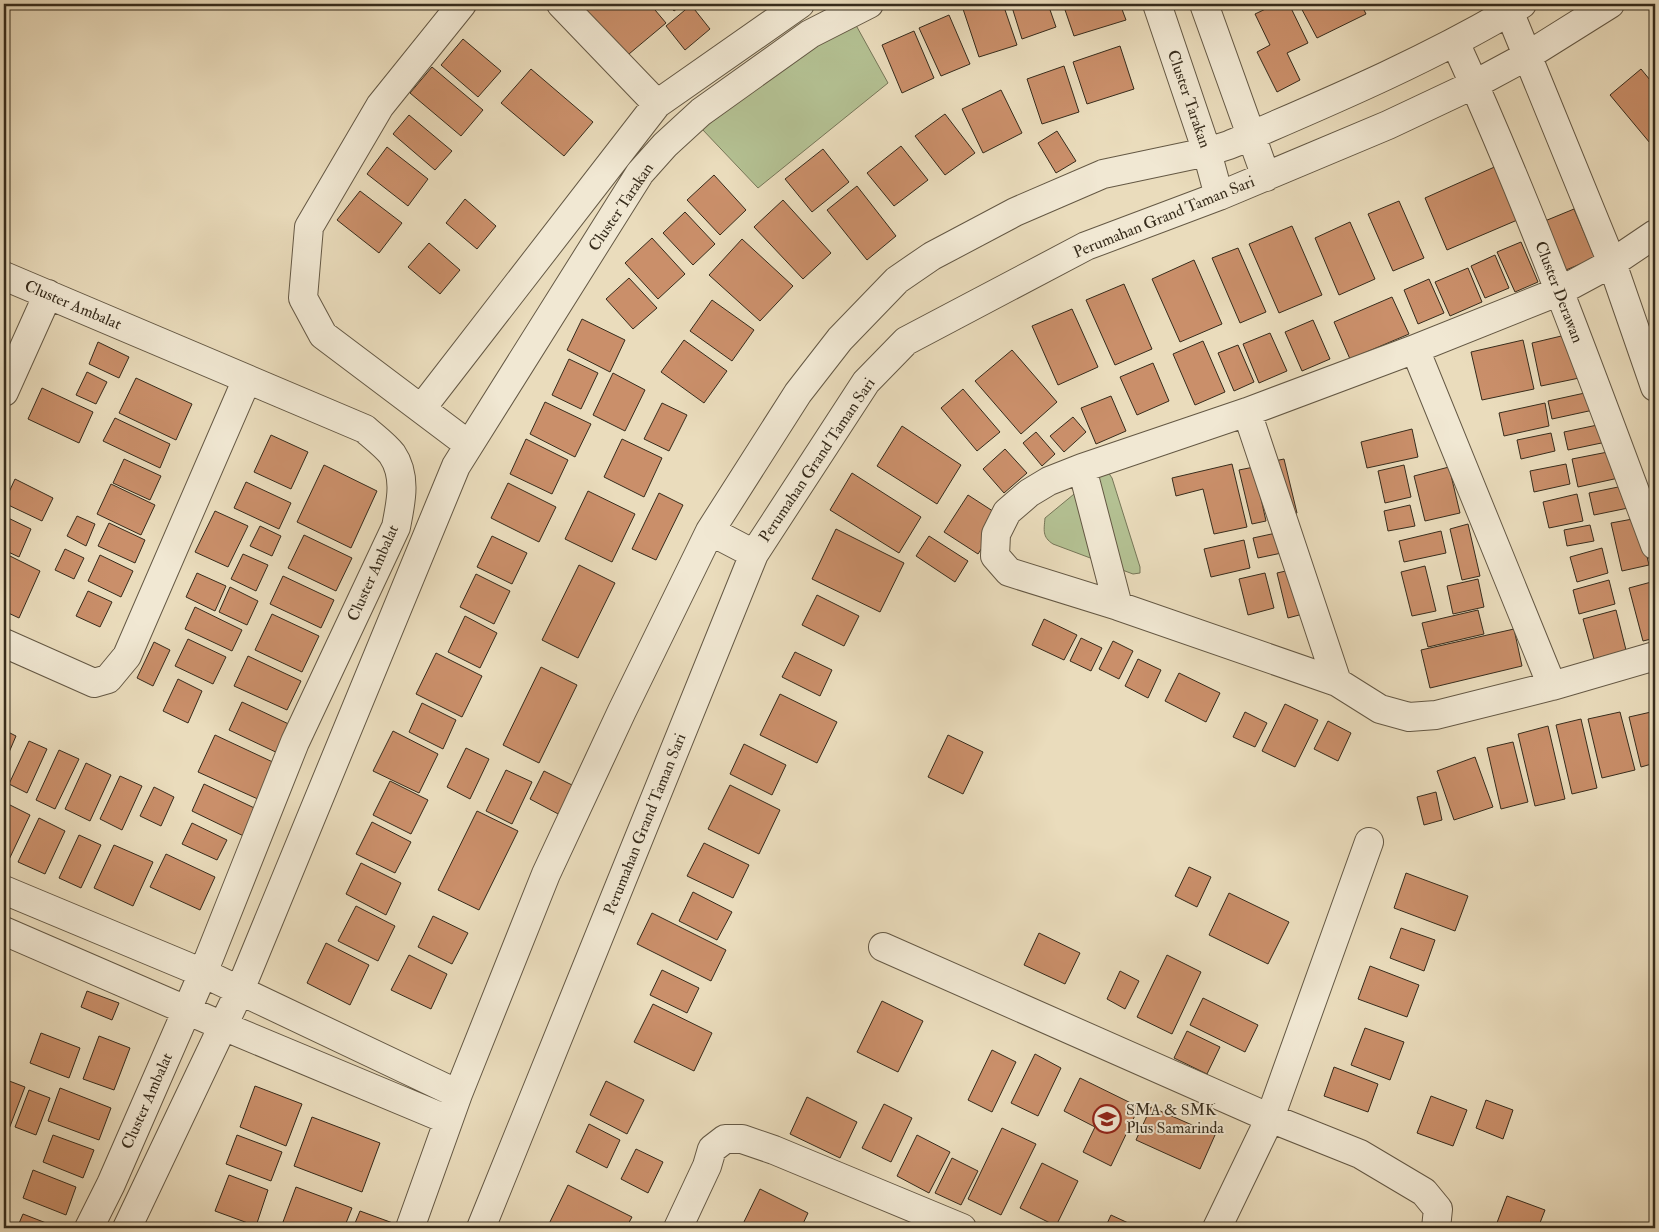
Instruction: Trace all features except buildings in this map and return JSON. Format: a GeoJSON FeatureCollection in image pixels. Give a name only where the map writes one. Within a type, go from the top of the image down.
{"type":"FeatureCollection","features":[{"type":"Feature","properties":{"kind":"street"},"geometry":{"type":"LineString","coordinates":[[127,1228],[240,990],[452,475],[469,445],[323,335],[303,298],[309,227],[380,106],[462,4]]}},
{"type":"Feature","properties":{"kind":"street"},"geometry":{"type":"LineString","coordinates":[[561,4],[657,104]]}},
{"type":"Feature","properties":{"kind":"street"},"geometry":{"type":"LineString","coordinates":[[428,414],[657,104],[800,4]]}},
{"type":"Feature","properties":{"kind":"street","name":"Cluster Tarakan"},"geometry":{"type":"LineString","coordinates":[[469,445],[640,173],[665,145],[701,112],[810,34],[870,4]]}},
{"type":"Feature","properties":{"kind":"street","name":"Cluster Tarakan"},"geometry":{"type":"LineString","coordinates":[[1157,4],[1207,152],[1219,196]]}},
{"type":"Feature","properties":{"kind":"street"},"geometry":{"type":"LineString","coordinates":[[1204,4],[1266,177]]}},
{"type":"Feature","properties":{"kind":"street","name":"Perumahan Grand Taman Sari"},"geometry":{"type":"LineString","coordinates":[[481,1228],[754,554],[866,382],[906,342],[1086,246],[1219,196],[1388,125],[1474,84],[1527,56],[1610,4]]}},
{"type":"Feature","properties":{"kind":"street"},"geometry":{"type":"LineString","coordinates":[[410,1228],[448,1120],[546,874],[622,711],[710,531],[798,393],[840,339],[897,280],[932,256],[1015,212],[1103,174],[1207,152],[1229,145],[1370,84],[1482,28],[1516,8],[1527,56],[1612,262],[1655,387]]}},
{"type":"Feature","properties":{"kind":"street","name":"Cluster Derawan"},"geometry":{"type":"LineString","coordinates":[[1455,42],[1560,291],[1655,545]]}},
{"type":"Feature","properties":{"kind":"street"},"geometry":{"type":"LineString","coordinates":[[1655,234],[1612,262],[1560,291],[1415,349],[1248,412],[1049,481],[1029,493],[1006,512],[996,534],[995,556],[1009,572],[1118,606],[1337,682],[1380,709],[1409,717],[1436,715],[1552,686],[1655,656]]}},
{"type":"Feature","properties":{"kind":"street","name":"Cluster Ambalat"},"geometry":{"type":"LineString","coordinates":[[4,276],[365,429],[391,453],[401,472],[402,499],[396,527],[295,742],[203,973],[111,1184],[89,1228]]}},
{"type":"Feature","properties":{"kind":"street"},"geometry":{"type":"LineString","coordinates":[[4,392],[48,294]]}},
{"type":"Feature","properties":{"kind":"street"},"geometry":{"type":"LineString","coordinates":[[1415,349],[1552,686]]}},
{"type":"Feature","properties":{"kind":"street"},"geometry":{"type":"LineString","coordinates":[[4,643],[94,683],[108,679],[127,656],[247,379]]}},
{"type":"Feature","properties":{"kind":"street"},"geometry":{"type":"LineString","coordinates":[[1248,412],[1337,682]]}},
{"type":"Feature","properties":{"kind":"street"},"geometry":{"type":"LineString","coordinates":[[1082,468],[1118,606]]}},
{"type":"Feature","properties":{"kind":"street"},"geometry":{"type":"LineString","coordinates":[[710,531],[754,554]]}},
{"type":"Feature","properties":{"kind":"street"},"geometry":{"type":"LineString","coordinates":[[1217,1228],[1270,1118],[1369,842]]}},
{"type":"Feature","properties":{"kind":"street"},"geometry":{"type":"LineString","coordinates":[[4,890],[203,973],[458,1094]]}},
{"type":"Feature","properties":{"kind":"street"},"geometry":{"type":"LineString","coordinates":[[4,931],[223,1026],[448,1120]]}},
{"type":"Feature","properties":{"kind":"street"},"geometry":{"type":"LineString","coordinates":[[882,948],[1270,1118],[1360,1154],[1424,1192],[1438,1208],[1436,1228]]}},
{"type":"Feature","properties":{"kind":"street"},"geometry":{"type":"LineString","coordinates":[[678,1228],[707,1166],[712,1149],[725,1139],[742,1139],[774,1150],[962,1228]]}},
{"type":"Feature","properties":{"kind":"green space"},"geometry":{"type":"Polygon","coordinates":[[[852,18],[888,83],[758,188],[702,129],[852,18]]]}},
{"type":"Feature","properties":{"kind":"green space"},"geometry":{"type":"Polygon","coordinates":[[[1102,471],[1108,472],[1112,478],[1140,567],[1140,573],[1133,574],[1053,544],[1045,536],[1045,518],[1102,471]]]}},
{"type":"Feature","properties":{"kind":"place","name":"SMA & SMK Plus Samarinda"},"geometry":{"type":"Point","coordinates":[1107,1119]}}]}
